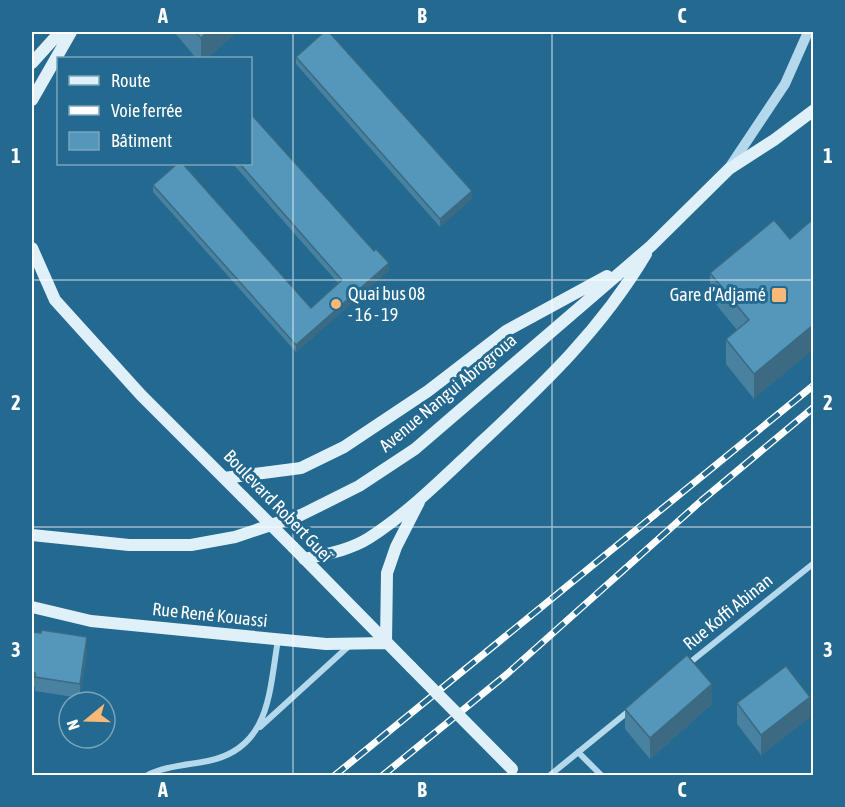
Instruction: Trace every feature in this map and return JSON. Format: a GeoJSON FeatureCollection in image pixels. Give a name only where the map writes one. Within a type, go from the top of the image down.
{"type":"FeatureCollection","features":[{"type":"Feature","properties":{"kind":"main road"},"geometry":{"type":"LineString","coordinates":[[32,63],[60,32]]}},
{"type":"Feature","properties":{"kind":"main road"},"geometry":{"type":"LineString","coordinates":[[32,100],[71,32]]}},
{"type":"Feature","properties":{"kind":"main road","name":"Avenue Nangui Abrogroua"},"geometry":{"type":"LineString","coordinates":[[32,535],[129,545],[191,545],[235,537],[301,515],[359,486],[415,449],[651,246],[729,169],[774,140],[813,110]]}},
{"type":"Feature","properties":{"kind":"main road","name":"Avenue Nangui Abrogroua"},"geometry":{"type":"LineString","coordinates":[[421,498],[557,371],[610,309],[651,246]]}},
{"type":"Feature","properties":{"kind":"main road","name":"Boulevard Robert Gueï"},"geometry":{"type":"LineString","coordinates":[[32,248],[55,300],[141,395],[213,465],[515,772]]}},
{"type":"Feature","properties":{"kind":"main road"},"geometry":{"type":"LineString","coordinates":[[224,478],[301,468],[344,447],[428,391],[506,331],[623,268]]}},
{"type":"Feature","properties":{"kind":"main road"},"geometry":{"type":"LineString","coordinates":[[304,559],[343,550],[369,538],[421,498]]}},
{"type":"Feature","properties":{"kind":"main road"},"geometry":{"type":"LineString","coordinates":[[386,643],[387,573],[396,547],[421,498]]}},
{"type":"Feature","properties":{"kind":"main road","name":"Rue René Kouassi"},"geometry":{"type":"LineString","coordinates":[[32,606],[91,621],[278,640],[352,644],[386,643]]}},
{"type":"Feature","properties":{"kind":"street"},"geometry":{"type":"LineString","coordinates":[[729,169],[785,84],[808,32]]}},
{"type":"Feature","properties":{"kind":"street","name":"Rue Koffi Abinan"},"geometry":{"type":"LineString","coordinates":[[678,672],[813,563]]}},
{"type":"Feature","properties":{"kind":"street"},"geometry":{"type":"LineString","coordinates":[[258,730],[266,711],[278,640]]}},
{"type":"Feature","properties":{"kind":"street"},"geometry":{"type":"LineString","coordinates":[[146,776],[155,770],[217,759],[242,748],[258,730],[352,644]]}},
{"type":"Feature","properties":{"kind":"street"},"geometry":{"type":"LineString","coordinates":[[549,776],[633,708]]}},
{"type":"Feature","properties":{"kind":"street"},"geometry":{"type":"LineString","coordinates":[[578,752],[602,776]]}},
{"type":"Feature","properties":{"kind":"building"},"geometry":{"type":"Polygon","coordinates":[[[195,32],[207,32],[201,38],[195,32]]]}},
{"type":"Feature","properties":{"kind":"building"},"geometry":{"type":"Polygon","coordinates":[[[324,32],[329,32],[472,191],[440,219],[296,57],[324,32]]]}},
{"type":"Feature","properties":{"kind":"building"},"geometry":{"type":"Polygon","coordinates":[[[252,115],[374,251],[376,249],[389,263],[296,345],[153,185],[176,165],[184,165],[311,308],[342,280],[241,165],[252,165],[252,115]]]}},
{"type":"Feature","properties":{"kind":"building"},"geometry":{"type":"Polygon","coordinates":[[[813,219],[813,325],[754,374],[726,339],[749,320],[710,273],[774,220],[790,239],[813,219]]]}},
{"type":"Feature","properties":{"kind":"building"},"geometry":{"type":"Polygon","coordinates":[[[42,630],[87,637],[80,684],[35,677],[35,673],[32,672],[32,632],[41,633],[42,630]]]}},
{"type":"Feature","properties":{"kind":"building"},"geometry":{"type":"Polygon","coordinates":[[[687,655],[712,684],[650,738],[625,709],[687,655]]]}},
{"type":"Feature","properties":{"kind":"building"},"geometry":{"type":"Polygon","coordinates":[[[786,666],[810,697],[761,735],[737,703],[786,666]]]}},
{"type":"Feature","properties":{"kind":"railway"},"geometry":{"type":"LineString","coordinates":[[334,776],[814,385]]}},
{"type":"Feature","properties":{"kind":"railway"},"geometry":{"type":"LineString","coordinates":[[382,776],[507,674],[701,501],[814,407]]}},
{"type":"Feature","properties":{"kind":"place","name":"Gare d’Adjamé"},"geometry":{"type":"Point","coordinates":[779,295]}},
{"type":"Feature","properties":{"kind":"place","name":"Quai bus 08 - 16 - 19"},"geometry":{"type":"Point","coordinates":[336,304]}}]}
